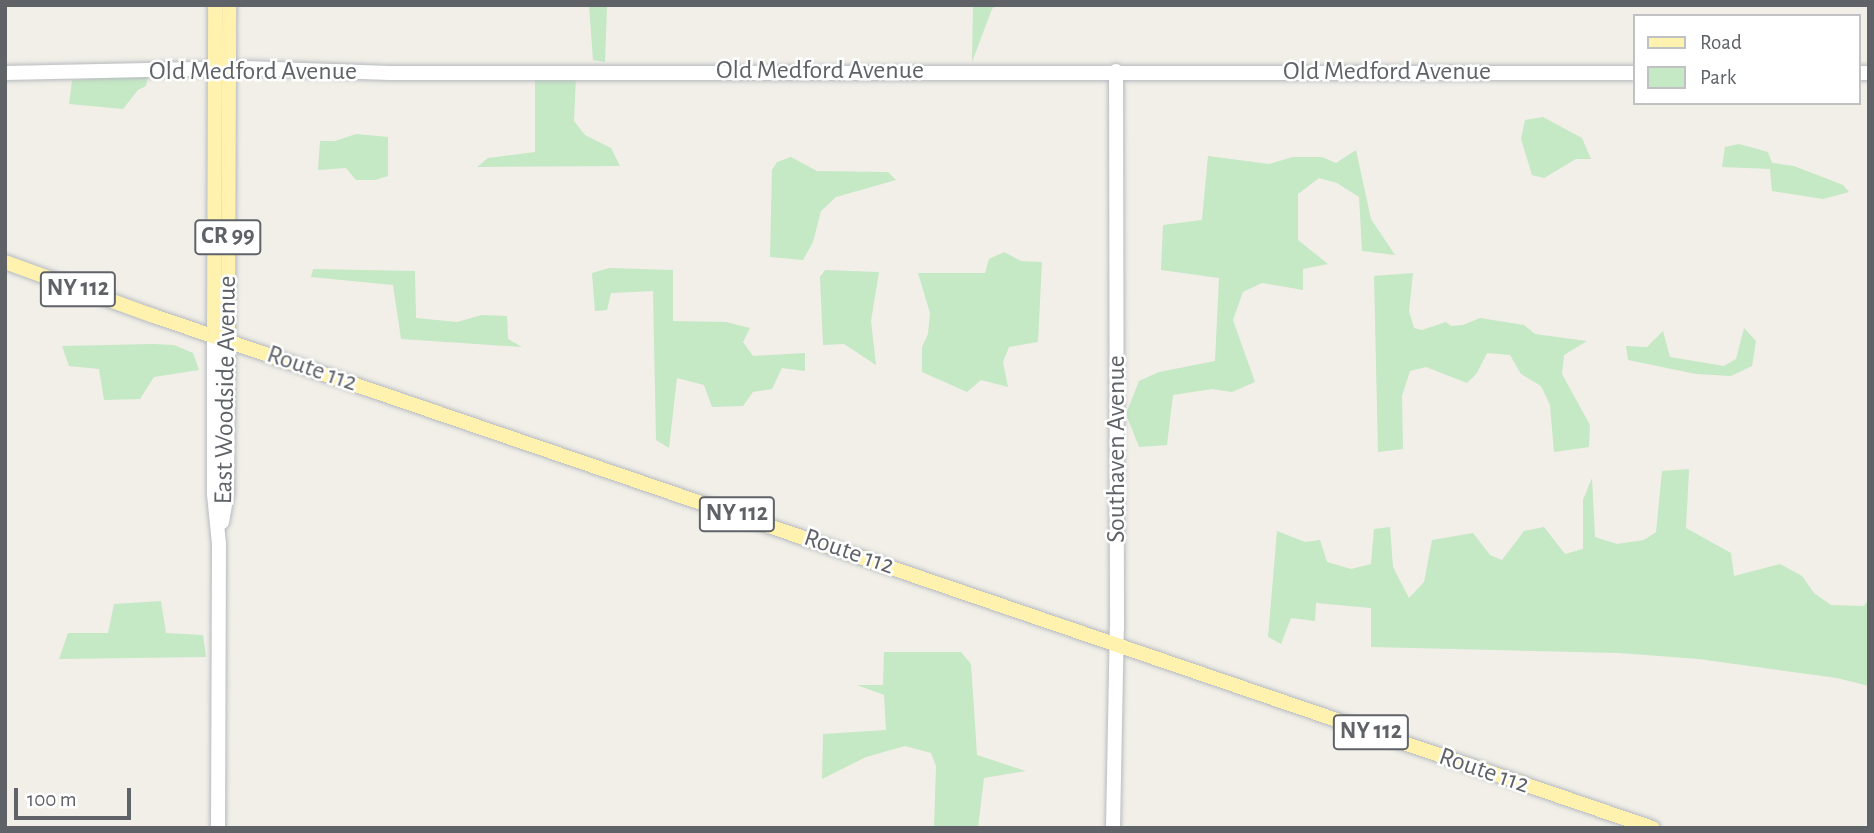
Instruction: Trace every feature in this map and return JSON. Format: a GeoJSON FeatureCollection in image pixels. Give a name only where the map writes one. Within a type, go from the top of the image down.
{"type":"FeatureCollection","features":[{"type":"Feature","properties":{"kind":"main road","name":"CR 99"},"geometry":{"type":"LineString","coordinates":[[221,68],[229,5]]}},
{"type":"Feature","properties":{"kind":"main road","name":"CR 99"},"geometry":{"type":"LineString","coordinates":[[215,6],[221,68]]}},
{"type":"Feature","properties":{"kind":"main road","name":"East Woodside Avenue"},"geometry":{"type":"LineString","coordinates":[[221,68],[221,338]]}},
{"type":"Feature","properties":{"kind":"main road","name":"Route 112"},"geometry":{"type":"LineString","coordinates":[[5,262],[1653,828]]}},
{"type":"Feature","properties":{"kind":"street","name":"Old Medford Avenue"},"geometry":{"type":"LineString","coordinates":[[5,73],[221,68],[390,73],[1632,73]]}},
{"type":"Feature","properties":{"kind":"street","name":"Southaven Avenue"},"geometry":{"type":"LineString","coordinates":[[1114,828],[1116,71]]}},
{"type":"Feature","properties":{"kind":"street","name":"East Woodside Avenue"},"geometry":{"type":"LineString","coordinates":[[218,828],[219,544],[214,494],[221,338]]}},
{"type":"Feature","properties":{"kind":"green space"},"geometry":{"type":"Polygon","coordinates":[[[589,5],[607,5],[605,62],[593,60],[589,5]]]}},
{"type":"Feature","properties":{"kind":"green space"},"geometry":{"type":"Polygon","coordinates":[[[973,5],[997,5],[992,9],[972,62],[973,5]]]}},
{"type":"Feature","properties":{"kind":"green space"},"geometry":{"type":"Polygon","coordinates":[[[148,76],[146,86],[138,90],[123,109],[69,104],[72,80],[148,76]]]}},
{"type":"Feature","properties":{"kind":"green space"},"geometry":{"type":"Polygon","coordinates":[[[535,76],[576,77],[574,121],[585,135],[611,148],[620,166],[477,167],[488,158],[535,152],[535,76]]]}},
{"type":"Feature","properties":{"kind":"green space"},"geometry":{"type":"Polygon","coordinates":[[[1543,117],[1582,138],[1591,159],[1576,159],[1544,178],[1532,175],[1521,139],[1525,120],[1543,117]]]}},
{"type":"Feature","properties":{"kind":"green space"},"geometry":{"type":"Polygon","coordinates":[[[356,134],[388,137],[388,176],[375,180],[356,180],[346,168],[318,170],[320,141],[335,141],[356,134]]]}},
{"type":"Feature","properties":{"kind":"green space"},"geometry":{"type":"Polygon","coordinates":[[[1739,144],[1768,152],[1772,163],[1794,166],[1843,185],[1849,192],[1823,199],[1772,191],[1770,169],[1722,167],[1725,147],[1739,144]]]}},
{"type":"Feature","properties":{"kind":"green space"},"geometry":{"type":"Polygon","coordinates":[[[1356,150],[1371,219],[1395,255],[1362,251],[1359,197],[1337,183],[1319,178],[1298,194],[1298,240],[1328,264],[1303,269],[1303,290],[1262,283],[1243,292],[1233,320],[1255,382],[1232,392],[1212,389],[1173,395],[1167,445],[1139,447],[1126,414],[1139,381],[1159,372],[1215,361],[1219,278],[1161,270],[1163,225],[1202,220],[1208,156],[1269,164],[1293,157],[1322,157],[1336,163],[1356,150]]]}},
{"type":"Feature","properties":{"kind":"green space"},"geometry":{"type":"Polygon","coordinates":[[[791,157],[817,171],[888,172],[896,180],[836,197],[821,211],[813,242],[803,260],[770,257],[772,170],[777,162],[791,157]]]}},
{"type":"Feature","properties":{"kind":"green space"},"geometry":{"type":"Polygon","coordinates":[[[1004,252],[1021,261],[1042,262],[1038,342],[1009,347],[1003,362],[1008,387],[981,380],[967,392],[922,372],[922,347],[928,334],[930,313],[918,273],[985,273],[989,259],[1004,252]]]}},
{"type":"Feature","properties":{"kind":"green space"},"geometry":{"type":"Polygon","coordinates":[[[609,268],[673,270],[673,321],[726,322],[750,328],[743,342],[753,356],[805,353],[805,371],[782,368],[772,389],[753,392],[743,406],[712,407],[704,385],[677,378],[669,448],[656,440],[653,291],[611,293],[607,310],[595,311],[592,273],[609,268]]]}},
{"type":"Feature","properties":{"kind":"green space"},"geometry":{"type":"Polygon","coordinates":[[[313,269],[415,271],[416,318],[457,322],[482,315],[507,316],[508,339],[522,347],[401,339],[393,285],[311,277],[313,269]]]}},
{"type":"Feature","properties":{"kind":"green space"},"geometry":{"type":"Polygon","coordinates":[[[825,270],[879,272],[871,321],[876,365],[844,344],[823,345],[820,277],[825,270]]]}},
{"type":"Feature","properties":{"kind":"green space"},"geometry":{"type":"Polygon","coordinates":[[[1413,273],[1409,311],[1414,328],[1422,330],[1446,322],[1451,326],[1463,325],[1480,318],[1524,325],[1535,334],[1587,341],[1564,355],[1562,374],[1590,425],[1589,447],[1554,452],[1550,405],[1541,386],[1521,374],[1510,355],[1487,353],[1477,373],[1467,383],[1426,367],[1410,371],[1402,396],[1403,449],[1378,452],[1374,276],[1413,273]]]}},
{"type":"Feature","properties":{"kind":"green space"},"geometry":{"type":"Polygon","coordinates":[[[1744,328],[1756,341],[1752,366],[1731,376],[1696,374],[1628,360],[1626,346],[1647,347],[1663,331],[1670,357],[1724,366],[1736,359],[1744,328]]]}},
{"type":"Feature","properties":{"kind":"green space"},"geometry":{"type":"Polygon","coordinates":[[[174,345],[193,353],[199,370],[154,377],[140,399],[104,400],[99,369],[69,366],[62,346],[174,345]]]}},
{"type":"Feature","properties":{"kind":"green space"},"geometry":{"type":"Polygon","coordinates":[[[1689,469],[1686,528],[1731,553],[1734,576],[1780,564],[1802,576],[1814,593],[1831,605],[1864,606],[1869,599],[1869,686],[1837,678],[1699,659],[1619,653],[1371,647],[1371,608],[1316,603],[1315,621],[1291,618],[1281,644],[1268,637],[1277,531],[1305,542],[1320,540],[1327,562],[1351,569],[1371,564],[1374,529],[1390,527],[1393,567],[1409,598],[1424,582],[1432,540],[1473,533],[1490,555],[1502,560],[1524,531],[1544,527],[1565,554],[1583,549],[1583,500],[1592,478],[1595,537],[1617,544],[1644,540],[1656,532],[1662,471],[1689,469]]]}},
{"type":"Feature","properties":{"kind":"green space"},"geometry":{"type":"Polygon","coordinates":[[[161,601],[166,633],[203,635],[206,657],[59,659],[68,633],[108,633],[114,604],[161,601]]]}},
{"type":"Feature","properties":{"kind":"green space"},"geometry":{"type":"Polygon","coordinates":[[[884,652],[961,652],[971,664],[977,755],[1026,771],[984,778],[978,828],[934,828],[936,766],[931,753],[905,746],[866,757],[822,779],[823,734],[886,730],[884,695],[857,685],[883,685],[884,652]]]}}]}
